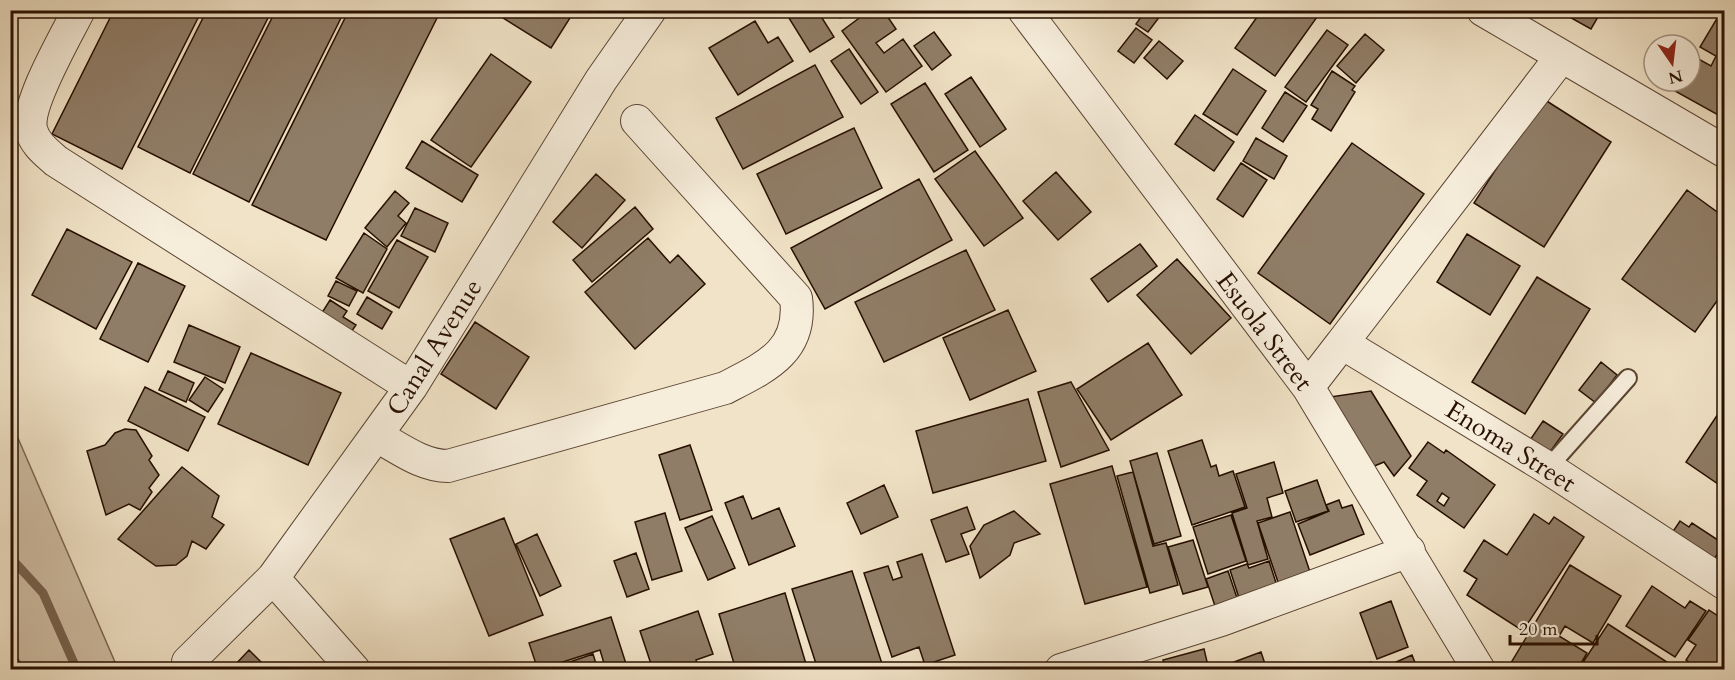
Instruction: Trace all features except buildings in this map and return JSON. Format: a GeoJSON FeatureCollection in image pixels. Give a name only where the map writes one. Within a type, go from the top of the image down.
{"type":"FeatureCollection","features":[{"type":"Feature","properties":{"kind":"street"},"geometry":{"type":"LineString","coordinates":[[79,10],[32,108],[31,129],[37,143],[56,161],[411,387]]}},
{"type":"Feature","properties":{"kind":"street","name":"Canal Avenue"},"geometry":{"type":"LineString","coordinates":[[188,662],[273,578],[377,436],[411,387],[601,80],[650,10]]}},
{"type":"Feature","properties":{"kind":"street","name":"Esuola Street"},"geometry":{"type":"LineString","coordinates":[[1024,10],[1308,387],[1479,669]]}},
{"type":"Feature","properties":{"kind":"street"},"geometry":{"type":"LineString","coordinates":[[1483,10],[1725,151]]}},
{"type":"Feature","properties":{"kind":"street"},"geometry":{"type":"LineString","coordinates":[[1308,387],[1561,57]]}},
{"type":"Feature","properties":{"kind":"street"},"geometry":{"type":"LineString","coordinates":[[377,436],[421,460],[436,466],[448,466],[725,388],[765,367],[790,342],[798,320],[796,298],[637,121]]}},
{"type":"Feature","properties":{"kind":"street","name":"Enoma Street"},"geometry":{"type":"LineString","coordinates":[[1342,344],[1548,468],[1725,583]]}},
{"type":"Feature","properties":{"kind":"street"},"geometry":{"type":"LineString","coordinates":[[1060,669],[1221,620],[1409,551]]}},
{"type":"Feature","properties":{"kind":"street"},"geometry":{"type":"LineString","coordinates":[[273,578],[354,669]]}},
{"type":"Feature","properties":{"kind":"lane"},"geometry":{"type":"LineString","coordinates":[[1548,468],[1628,378]]}},
{"type":"Feature","properties":{"kind":"shaded area"},"geometry":{"type":"Polygon","coordinates":[[[10,422],[118,669],[25,669],[11,649],[10,422]]]}},
{"type":"Feature","properties":{"kind":"waterway"},"geometry":{"type":"LineString","coordinates":[[10,557],[43,593],[77,670]]}}]}
